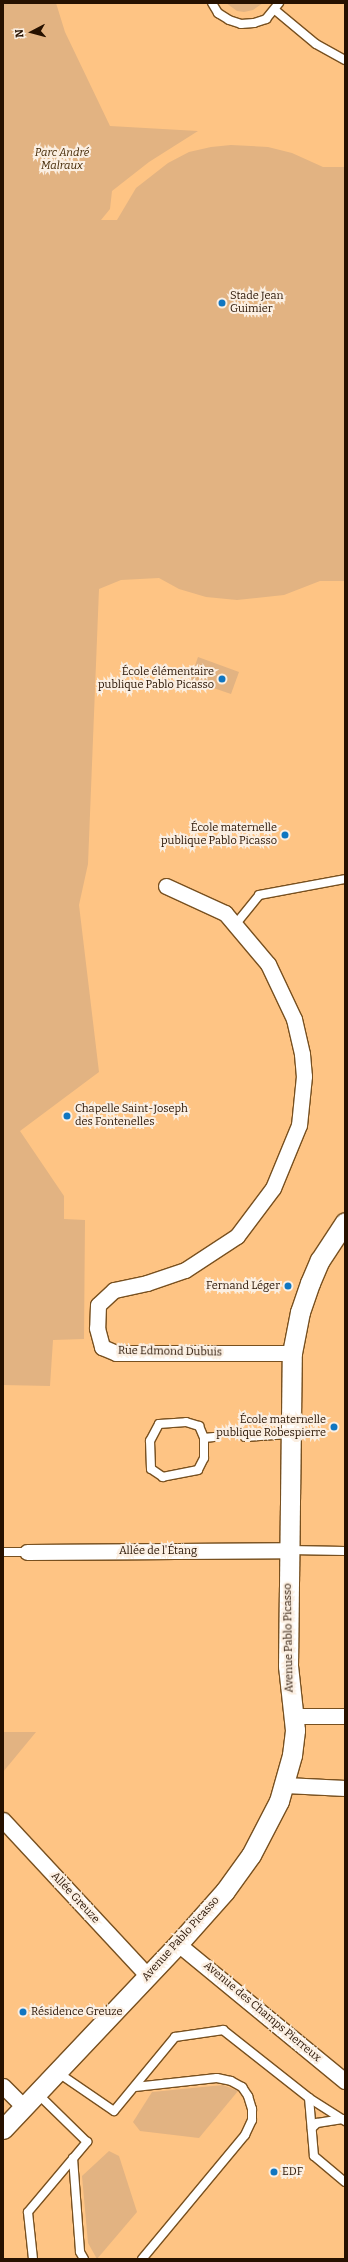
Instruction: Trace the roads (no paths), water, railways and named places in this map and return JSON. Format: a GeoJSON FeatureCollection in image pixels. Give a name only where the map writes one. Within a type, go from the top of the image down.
{"type":"FeatureCollection","features":[{"type":"Feature","properties":{"kind":"street","name":"Rue Edmond Dubuis"},"geometry":{"type":"LineString","coordinates":[[166,886],[225,913],[268,964],[294,1019],[302,1054],[304,1076],[299,1125],[274,1188],[237,1236],[184,1270],[147,1283],[114,1290],[98,1305],[97,1328],[102,1347],[116,1353],[292,1353]]}},
{"type":"Feature","properties":{"kind":"street","name":"Avenue Pablo Picasso"},"geometry":{"type":"LineString","coordinates":[[3,2129],[178,1944],[225,1891],[251,1855],[272,1817],[285,1785],[292,1755],[294,1730],[288,1683],[288,1550],[292,1353],[300,1312],[310,1283],[320,1260],[345,1222]]}},
{"type":"Feature","properties":{"kind":"street","name":"Allée de l'Étang"},"geometry":{"type":"LineString","coordinates":[[27,1552],[288,1550]]}},
{"type":"Feature","properties":{"kind":"street"},"geometry":{"type":"LineString","coordinates":[[293,1716],[345,1716]]}},
{"type":"Feature","properties":{"kind":"street"},"geometry":{"type":"LineString","coordinates":[[285,1785],[345,1788]]}},
{"type":"Feature","properties":{"kind":"street","name":"Allée Greuze"},"geometry":{"type":"LineString","coordinates":[[3,1820],[148,1976]]}},
{"type":"Feature","properties":{"kind":"street","name":"Avenue des Champs Pierreux"},"geometry":{"type":"LineString","coordinates":[[178,1944],[345,2081]]}},
{"type":"Feature","properties":{"kind":"street"},"geometry":{"type":"LineString","coordinates":[[3,2086],[24,2108]]}},
{"type":"Feature","properties":{"kind":"lane"},"geometry":{"type":"LineString","coordinates":[[212,3],[218,13],[241,24],[254,23],[266,19],[277,7],[316,44],[345,60]]}},
{"type":"Feature","properties":{"kind":"lane"},"geometry":{"type":"LineString","coordinates":[[235,925],[259,895],[345,880]]}},
{"type":"Feature","properties":{"kind":"lane"},"geometry":{"type":"LineString","coordinates":[[186,1422],[199,1426],[204,1438],[204,1458],[198,1470],[163,1476],[151,1469],[150,1441],[159,1424],[186,1422]]}},
{"type":"Feature","properties":{"kind":"lane"},"geometry":{"type":"LineString","coordinates":[[245,1437],[290,1434]]}},
{"type":"Feature","properties":{"kind":"lane"},"geometry":{"type":"LineString","coordinates":[[204,1438],[214,1438]]}},
{"type":"Feature","properties":{"kind":"lane"},"geometry":{"type":"LineString","coordinates":[[288,1550],[345,1551]]}},
{"type":"Feature","properties":{"kind":"lane"},"geometry":{"type":"LineString","coordinates":[[3,1552],[27,1552]]}},
{"type":"Feature","properties":{"kind":"lane"},"geometry":{"type":"LineString","coordinates":[[57,2072],[114,2111],[175,2036],[223,2030],[309,2098],[344,2120]]}},
{"type":"Feature","properties":{"kind":"lane"},"geometry":{"type":"LineString","coordinates":[[135,2087],[217,2078],[231,2081],[242,2087],[248,2096],[252,2109],[252,2120],[245,2135],[142,2259]]}},
{"type":"Feature","properties":{"kind":"lane"},"geometry":{"type":"LineString","coordinates":[[33,2259],[28,2212],[87,2142],[37,2093]]}},
{"type":"Feature","properties":{"kind":"lane"},"geometry":{"type":"LineString","coordinates":[[309,2098],[314,2156],[345,2182]]}},
{"type":"Feature","properties":{"kind":"lane"},"geometry":{"type":"LineString","coordinates":[[312,2128],[317,2123],[344,2120]]}},
{"type":"Feature","properties":{"kind":"lane"},"geometry":{"type":"LineString","coordinates":[[73,2158],[80,2252],[84,2259]]}},
{"type":"Feature","properties":{"kind":"place","name":"Stade Jean Guimier"},"geometry":{"type":"Point","coordinates":[222,303]}},
{"type":"Feature","properties":{"kind":"place","name":"École élémentaire publique Pablo Picasso"},"geometry":{"type":"Point","coordinates":[222,679]}},
{"type":"Feature","properties":{"kind":"place","name":"École maternelle publique Pablo Picasso"},"geometry":{"type":"Point","coordinates":[285,835]}},
{"type":"Feature","properties":{"kind":"place","name":"Chapelle Saint-Joseph des Fontenelles"},"geometry":{"type":"Point","coordinates":[67,1116]}},
{"type":"Feature","properties":{"kind":"place","name":"Fernand Léger"},"geometry":{"type":"Point","coordinates":[288,1286]}},
{"type":"Feature","properties":{"kind":"place","name":"École maternelle publique Robespierre"},"geometry":{"type":"Point","coordinates":[334,1427]}},
{"type":"Feature","properties":{"kind":"place","name":"Résidence Greuze"},"geometry":{"type":"Point","coordinates":[23,2012]}},
{"type":"Feature","properties":{"kind":"place","name":"EDF"},"geometry":{"type":"Point","coordinates":[274,2172]}},
{"type":"Feature","properties":{"kind":"park label","name":"Parc André Malraux"},"geometry":{"type":"Point","coordinates":[62,160]}}]}
